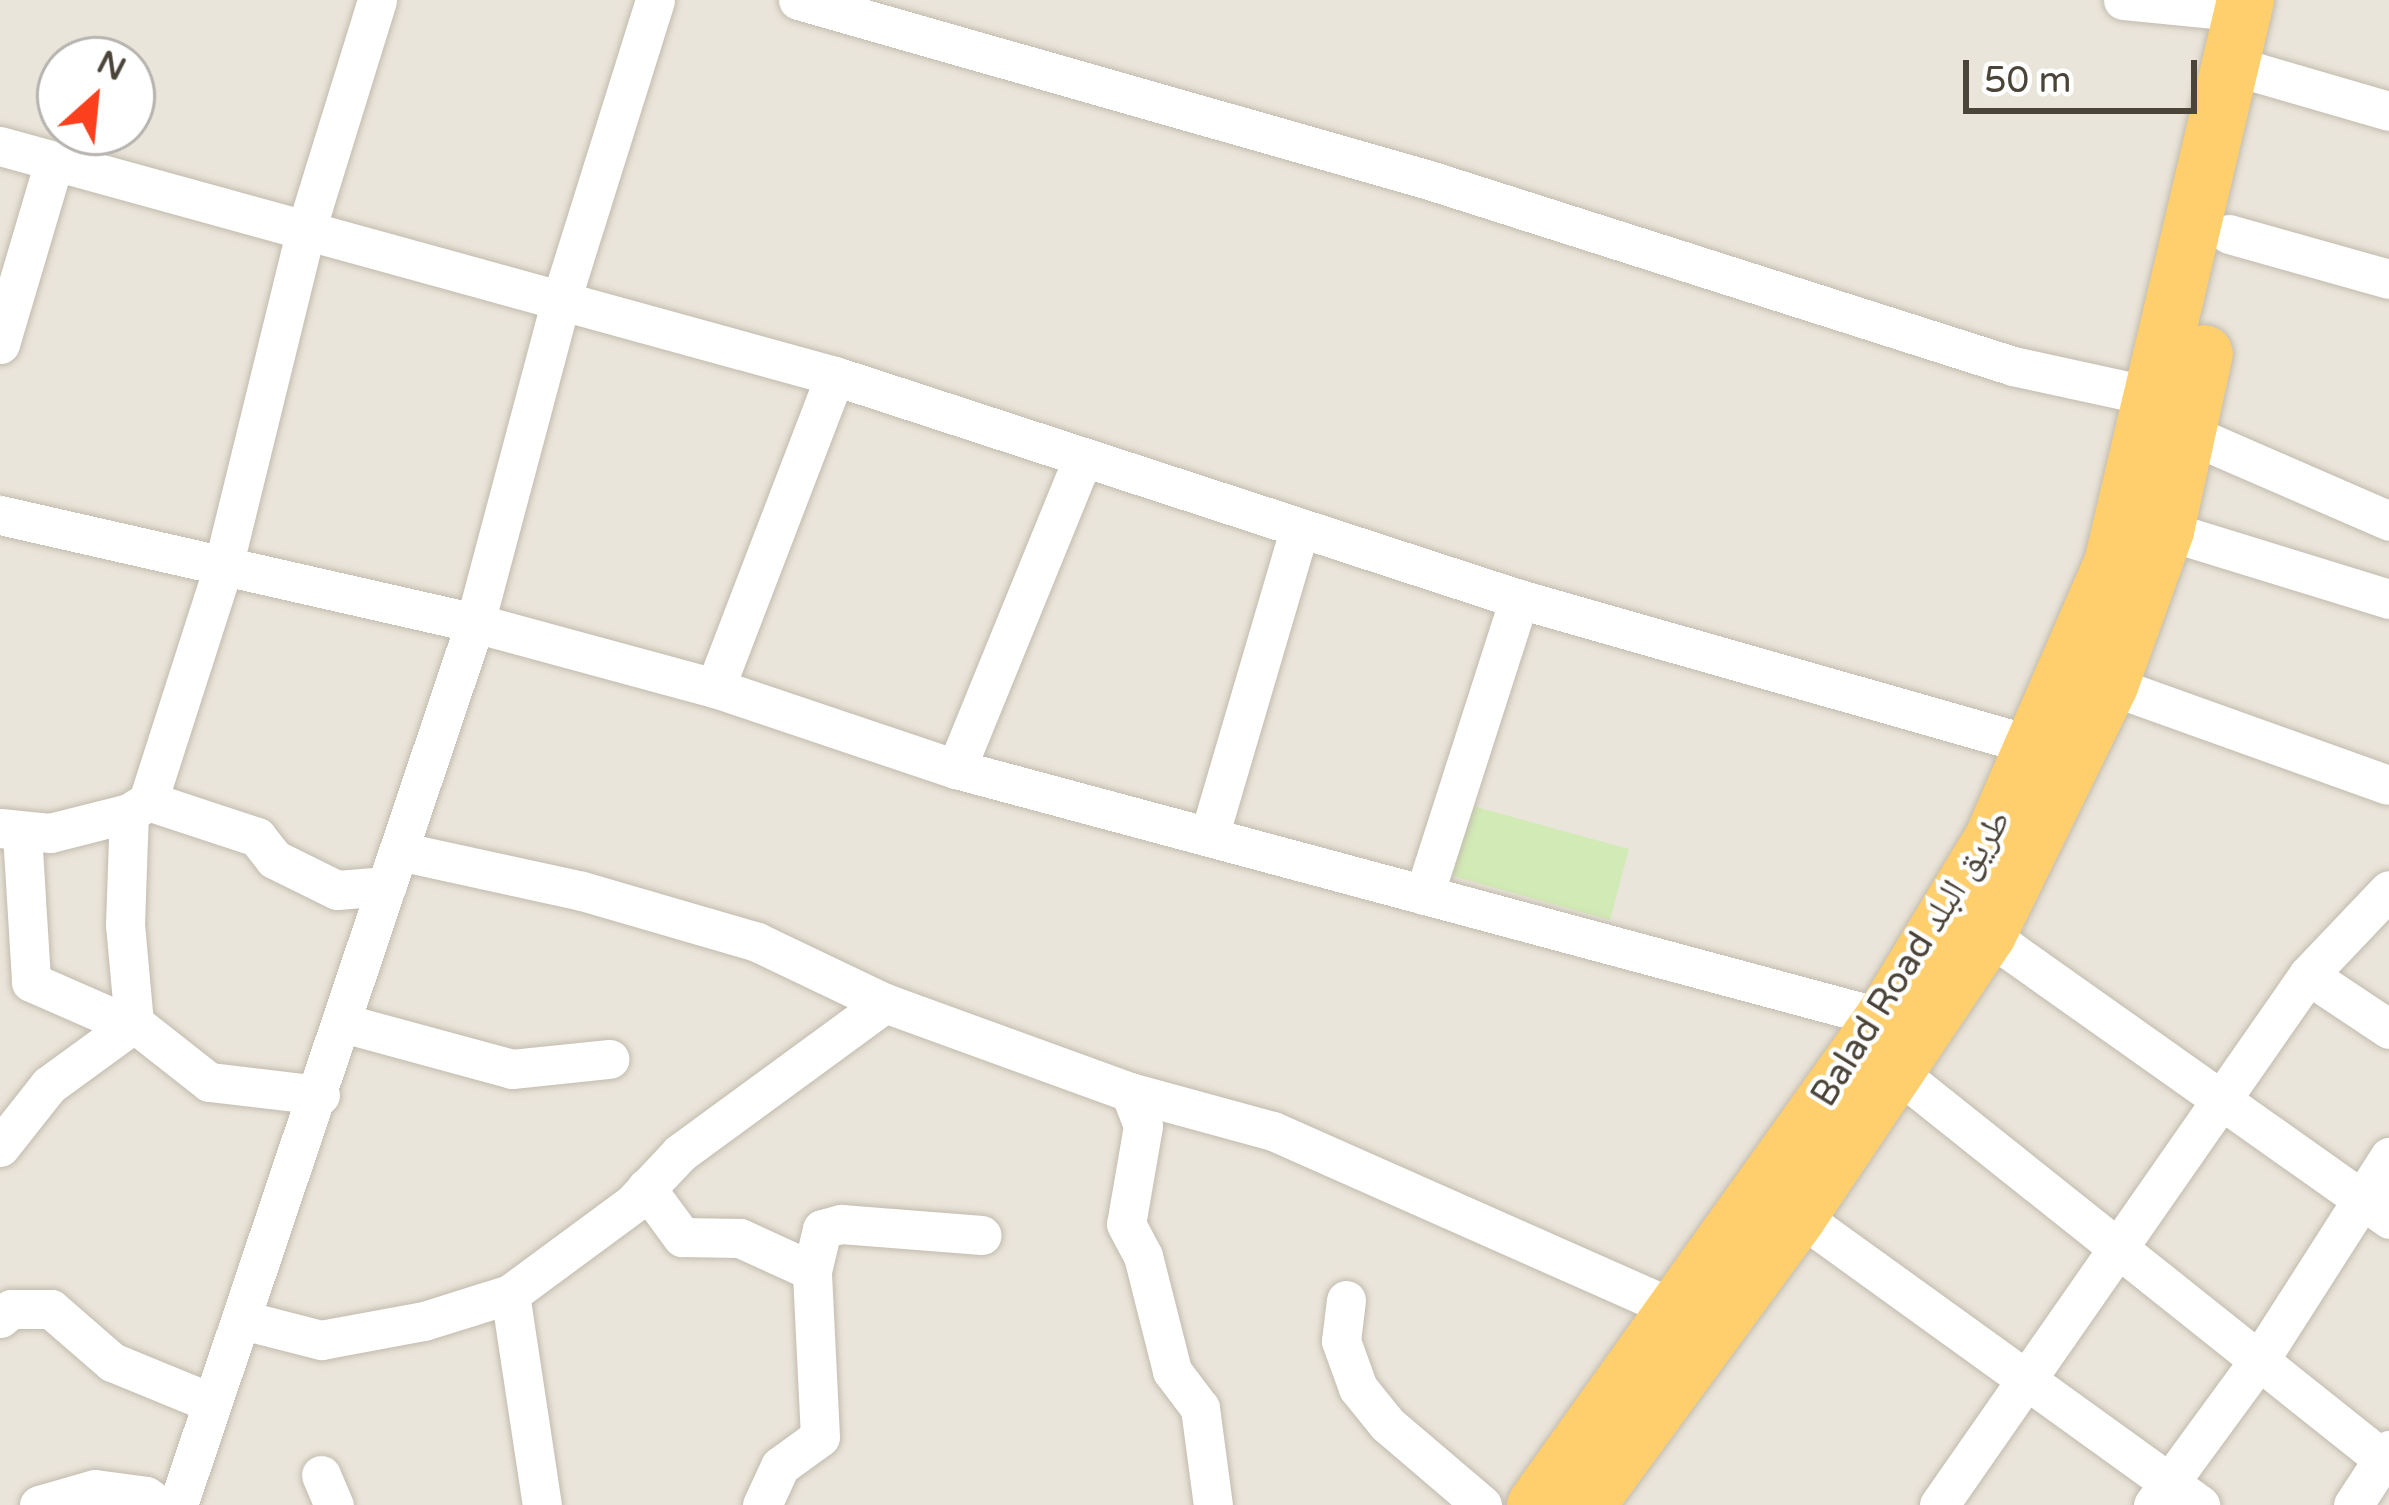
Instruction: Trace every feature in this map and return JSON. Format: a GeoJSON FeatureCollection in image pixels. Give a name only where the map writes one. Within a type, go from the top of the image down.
{"type":"FeatureCollection","features":[{"type":"Feature","properties":{"kind":"highway","name":"Balad Road طريق البلد"},"geometry":{"type":"LineString","coordinates":[[1535,1505],[1673,1308],[1987,934],[2109,685],[2165,530],[2172,415],[2254,4]]}},
{"type":"Feature","properties":{"kind":"highway","name":"Balad Road طريق البلد"},"geometry":{"type":"LineString","coordinates":[[1603,1499],[1798,1215],[1890,1045],[2036,746],[2172,415],[2229,234],[2258,73],[2254,4]]}},
{"type":"Feature","properties":{"kind":"street"},"geometry":{"type":"LineString","coordinates":[[130,1023],[125,925],[138,807],[223,567],[304,233],[377,0]]}},
{"type":"Feature","properties":{"kind":"street"},"geometry":{"type":"LineString","coordinates":[[178,1505],[320,1096],[475,622],[562,297],[655,0]]}},
{"type":"Feature","properties":{"kind":"street"},"geometry":{"type":"LineString","coordinates":[[798,0],[1426,179],[2172,415],[2389,521]]}},
{"type":"Feature","properties":{"kind":"street"},"geometry":{"type":"LineString","coordinates":[[2123,0],[2254,4]]}},
{"type":"Feature","properties":{"kind":"street"},"geometry":{"type":"LineString","coordinates":[[2258,73],[2389,111]]}},
{"type":"Feature","properties":{"kind":"street"},"geometry":{"type":"LineString","coordinates":[[0,146],[304,233],[562,297],[835,376],[1519,599],[2036,746]]}},
{"type":"Feature","properties":{"kind":"street"},"geometry":{"type":"LineString","coordinates":[[0,344],[53,164]]}},
{"type":"Feature","properties":{"kind":"street"},"geometry":{"type":"LineString","coordinates":[[2229,234],[2389,279]]}},
{"type":"Feature","properties":{"kind":"street"},"geometry":{"type":"LineString","coordinates":[[716,688],[835,376]]}},
{"type":"Feature","properties":{"kind":"street"},"geometry":{"type":"LineString","coordinates":[[956,770],[1082,460]]}},
{"type":"Feature","properties":{"kind":"street"},"geometry":{"type":"LineString","coordinates":[[0,514],[475,622],[716,688],[956,770],[1210,833],[1424,895],[1890,1045],[2116,1243],[2387,1458],[2354,1505]]}},
{"type":"Feature","properties":{"kind":"street"},"geometry":{"type":"LineString","coordinates":[[2165,530],[2389,599]]}},
{"type":"Feature","properties":{"kind":"street"},"geometry":{"type":"LineString","coordinates":[[1210,833],[1299,531]]}},
{"type":"Feature","properties":{"kind":"street"},"geometry":{"type":"LineString","coordinates":[[1424,895],[1519,599]]}},
{"type":"Feature","properties":{"kind":"street"},"geometry":{"type":"LineString","coordinates":[[2109,685],[2388,785]]}},
{"type":"Feature","properties":{"kind":"street"},"geometry":{"type":"LineString","coordinates":[[320,1096],[209,1082],[130,1023],[31,982],[11,831],[98,825],[138,807],[257,838],[274,859],[337,890],[393,869],[672,915],[757,942],[885,1003],[1130,1091],[1273,1131],[1673,1308]]}},
{"type":"Feature","properties":{"kind":"street"},"geometry":{"type":"LineString","coordinates":[[1939,1505],[2116,1243],[2308,975],[2389,890]]}},
{"type":"Feature","properties":{"kind":"street"},"geometry":{"type":"LineString","coordinates":[[1987,934],[2222,1095],[2376,1208]]}},
{"type":"Feature","properties":{"kind":"street"},"geometry":{"type":"LineString","coordinates":[[2308,975],[2389,1029]]}},
{"type":"Feature","properties":{"kind":"street"},"geometry":{"type":"LineString","coordinates":[[243,1320],[321,1340],[424,1321],[510,1294],[646,1188],[680,1153],[885,1003]]}},
{"type":"Feature","properties":{"kind":"street"},"geometry":{"type":"LineString","coordinates":[[0,1147],[49,1085],[130,1023]]}},
{"type":"Feature","properties":{"kind":"street"},"geometry":{"type":"LineString","coordinates":[[343,1023],[512,1070],[609,1058]]}},
{"type":"Feature","properties":{"kind":"street"},"geometry":{"type":"LineString","coordinates":[[1130,1091],[1142,1126],[1126,1224],[1172,1371],[1200,1408],[1213,1505]]}},
{"type":"Feature","properties":{"kind":"street"},"geometry":{"type":"LineString","coordinates":[[1798,1215],[2029,1378],[2174,1498],[2260,1359],[2376,1208],[2389,1157]]}},
{"type":"Feature","properties":{"kind":"street"},"geometry":{"type":"LineString","coordinates":[[646,1188],[682,1237],[740,1238],[812,1271]]}},
{"type":"Feature","properties":{"kind":"street"},"geometry":{"type":"LineString","coordinates":[[762,1505],[780,1466],[820,1437],[812,1271],[822,1229],[841,1224],[982,1234]]}},
{"type":"Feature","properties":{"kind":"street"},"geometry":{"type":"LineString","coordinates":[[510,1294],[542,1505]]}},
{"type":"Feature","properties":{"kind":"street"},"geometry":{"type":"LineString","coordinates":[[1346,1300],[1341,1341],[1358,1388],[1387,1424],[1482,1505]]}},
{"type":"Feature","properties":{"kind":"street"},"geometry":{"type":"LineString","coordinates":[[0,1318],[11,1310],[51,1309],[136,1376],[212,1402]]}},
{"type":"Feature","properties":{"kind":"street"},"geometry":{"type":"LineString","coordinates":[[39,1505],[95,1490],[146,1496],[158,1505]]}},
{"type":"Feature","properties":{"kind":"shaded area"},"geometry":{"type":"Polygon","coordinates":[[[0,0],[2389,0],[2389,1505],[0,1505],[0,0]]]}},
{"type":"Feature","properties":{"kind":"green space"},"geometry":{"type":"Polygon","coordinates":[[[1469,805],[1629,849],[1610,920],[1449,875],[1469,805]]]}}]}
